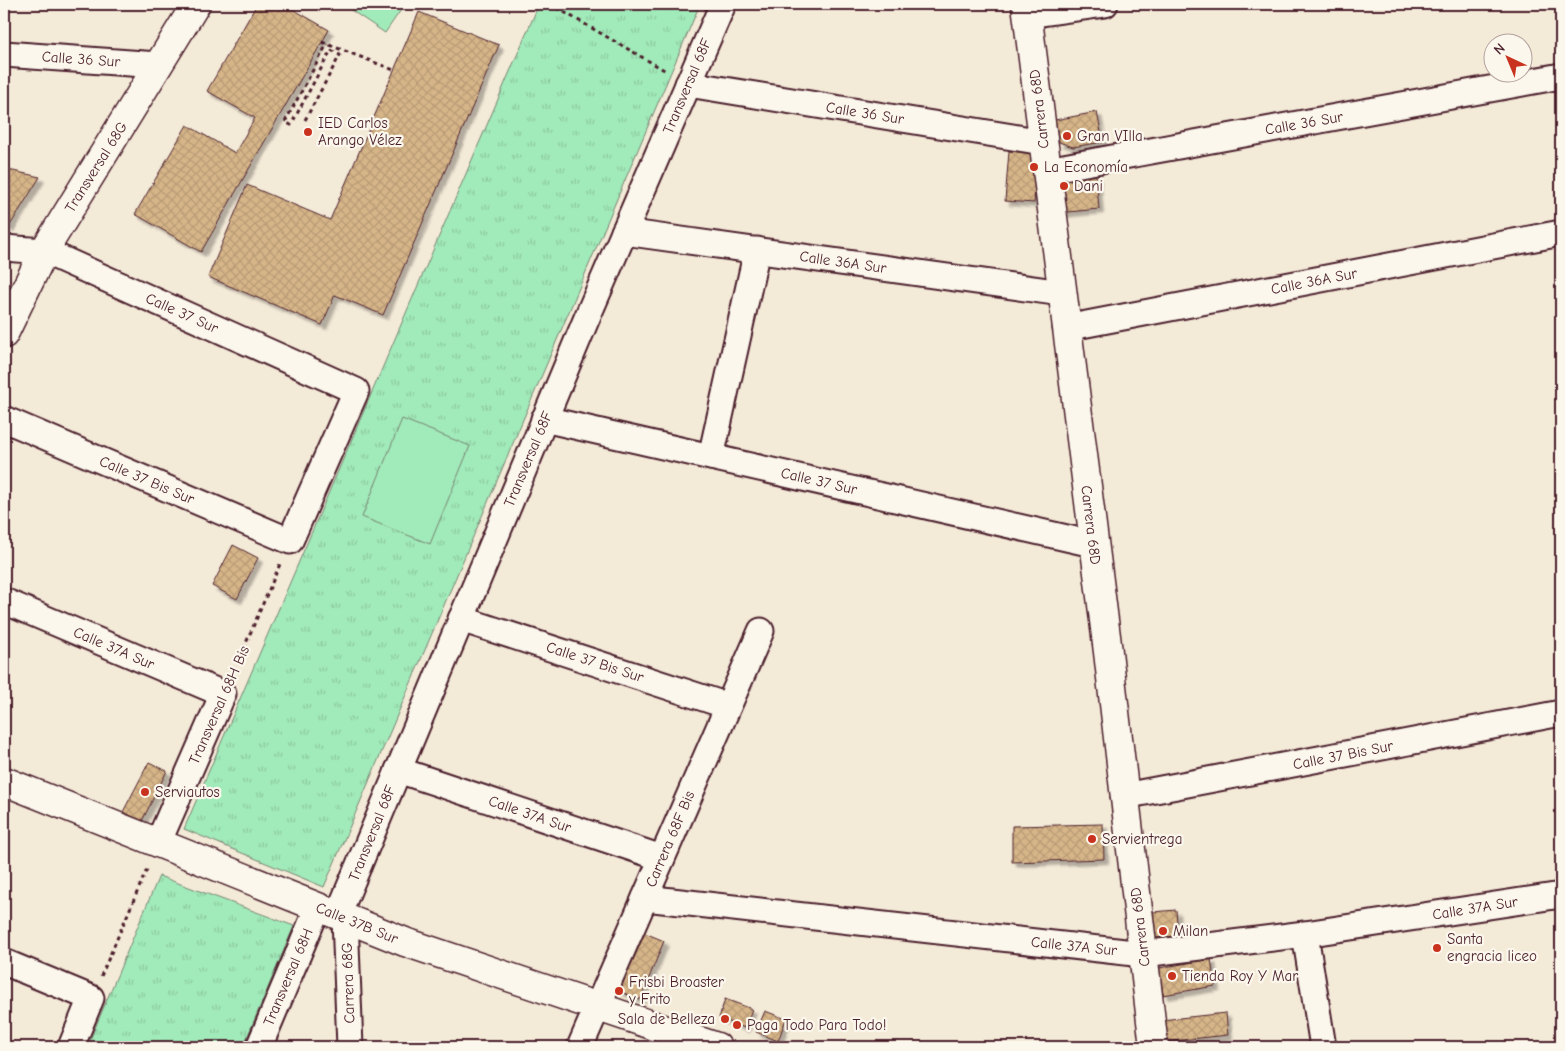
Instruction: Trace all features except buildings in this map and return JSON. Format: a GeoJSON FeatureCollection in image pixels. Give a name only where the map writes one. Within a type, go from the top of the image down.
{"type":"FeatureCollection","features":[{"type":"Feature","properties":{"kind":"street","name":"Transversal 68G"},"geometry":{"type":"LineString","coordinates":[[4,334],[44,251],[196,4]]}},
{"type":"Feature","properties":{"kind":"street","name":"Transversal 68F"},"geometry":{"type":"LineString","coordinates":[[334,914],[398,770],[544,419],[723,4]]}},
{"type":"Feature","properties":{"kind":"street"},"geometry":{"type":"LineString","coordinates":[[1027,9],[1105,4]]}},
{"type":"Feature","properties":{"kind":"street","name":"Carrera 68D"},"geometry":{"type":"LineString","coordinates":[[1027,9],[1094,544],[1154,1047]]}},
{"type":"Feature","properties":{"kind":"street","name":"Calle 36 Sur"},"geometry":{"type":"LineString","coordinates":[[4,54],[158,64]]}},
{"type":"Feature","properties":{"kind":"street","name":"Calle 36 Sur"},"geometry":{"type":"LineString","coordinates":[[1047,170],[1561,76]]}},
{"type":"Feature","properties":{"kind":"street","name":"Calle 36 Sur"},"geometry":{"type":"LineString","coordinates":[[688,84],[1043,142]]}},
{"type":"Feature","properties":{"kind":"street","name":"Calle 36A Sur"},"geometry":{"type":"LineString","coordinates":[[624,232],[1062,293]]}},
{"type":"Feature","properties":{"kind":"street","name":"Calle 36A Sur"},"geometry":{"type":"LineString","coordinates":[[1066,328],[1561,233]]}},
{"type":"Feature","properties":{"kind":"street","name":"Calle 37 Sur"},"geometry":{"type":"LineString","coordinates":[[4,248],[44,251],[356,391],[290,541]]}},
{"type":"Feature","properties":{"kind":"street"},"geometry":{"type":"LineString","coordinates":[[710,456],[757,250]]}},
{"type":"Feature","properties":{"kind":"street","name":"Calle 37 Bis Sur"},"geometry":{"type":"LineString","coordinates":[[4,419],[290,541]]}},
{"type":"Feature","properties":{"kind":"street","name":"Calle 37 Sur"},"geometry":{"type":"LineString","coordinates":[[544,419],[1094,544]]}},
{"type":"Feature","properties":{"kind":"street","name":"Calle 37A Sur"},"geometry":{"type":"LineString","coordinates":[[4,601],[224,694]]}},
{"type":"Feature","properties":{"kind":"street","name":"Calle 37 Bis Sur"},"geometry":{"type":"LineString","coordinates":[[461,619],[728,706]]}},
{"type":"Feature","properties":{"kind":"street","name":"Carrera 68F Bis"},"geometry":{"type":"LineString","coordinates":[[580,1047],[761,631]]}},
{"type":"Feature","properties":{"kind":"street","name":"Transversal 68H Bis"},"geometry":{"type":"LineString","coordinates":[[158,843],[224,694]]}},
{"type":"Feature","properties":{"kind":"street","name":"Calle 37 Bis Sur"},"geometry":{"type":"LineString","coordinates":[[1124,796],[1561,713]]}},
{"type":"Feature","properties":{"kind":"street","name":"Calle 37A Sur"},"geometry":{"type":"LineString","coordinates":[[398,770],[662,858]]}},
{"type":"Feature","properties":{"kind":"street","name":"Calle 37B Sur"},"geometry":{"type":"LineString","coordinates":[[4,781],[405,942],[717,1047]]}},
{"type":"Feature","properties":{"kind":"street","name":"Calle 37A Sur"},"geometry":{"type":"LineString","coordinates":[[645,898],[1143,954],[1305,934],[1561,895]]}},
{"type":"Feature","properties":{"kind":"street","name":"Transversal 68H"},"geometry":{"type":"LineString","coordinates":[[259,1047],[334,914]]}},
{"type":"Feature","properties":{"kind":"street","name":"Carrera 68G"},"geometry":{"type":"LineString","coordinates":[[334,914],[350,1047]]}},
{"type":"Feature","properties":{"kind":"street"},"geometry":{"type":"LineString","coordinates":[[1305,934],[1323,1047]]}},
{"type":"Feature","properties":{"kind":"street"},"geometry":{"type":"LineString","coordinates":[[4,962],[91,998],[72,1047]]}},
{"type":"Feature","properties":{"kind":"path"},"geometry":{"type":"LineString","coordinates":[[550,4],[688,84]]}},
{"type":"Feature","properties":{"kind":"path"},"geometry":{"type":"LineString","coordinates":[[322,42],[394,70]]}},
{"type":"Feature","properties":{"kind":"path"},"geometry":{"type":"LineString","coordinates":[[305,120],[340,55],[331,50],[291,125],[285,122],[327,44]]}},
{"type":"Feature","properties":{"kind":"path","name":"Transversal 68H Bis"},"geometry":{"type":"LineString","coordinates":[[224,694],[290,541]]}},
{"type":"Feature","properties":{"kind":"path"},"geometry":{"type":"LineString","coordinates":[[91,998],[158,843]]}},
{"type":"Feature","properties":{"kind":"green space"},"geometry":{"type":"Polygon","coordinates":[[[342,4],[405,4],[385,33],[342,4]]]}},
{"type":"Feature","properties":{"kind":"green space"},"geometry":{"type":"Polygon","coordinates":[[[539,4],[700,4],[324,887],[184,829],[539,4]]]}},
{"type":"Feature","properties":{"kind":"green space"},"geometry":{"type":"Polygon","coordinates":[[[402,419],[470,446],[430,544],[362,517],[402,419]]]}},
{"type":"Feature","properties":{"kind":"green space"},"geometry":{"type":"Polygon","coordinates":[[[159,876],[294,926],[243,1047],[87,1047],[159,876]]]}},
{"type":"Feature","properties":{"kind":"place","name":"IED Carlos Arango Vélez"},"geometry":{"type":"Point","coordinates":[308,132]}},
{"type":"Feature","properties":{"kind":"place","name":"Gran VIlla"},"geometry":{"type":"Point","coordinates":[1067,136]}},
{"type":"Feature","properties":{"kind":"place","name":"La Economía"},"geometry":{"type":"Point","coordinates":[1034,167]}},
{"type":"Feature","properties":{"kind":"place","name":"Dani"},"geometry":{"type":"Point","coordinates":[1064,186]}},
{"type":"Feature","properties":{"kind":"place","name":"Serviautos"},"geometry":{"type":"Point","coordinates":[145,792]}},
{"type":"Feature","properties":{"kind":"place","name":"Servientrega"},"geometry":{"type":"Point","coordinates":[1092,839]}},
{"type":"Feature","properties":{"kind":"place","name":"Milan"},"geometry":{"type":"Point","coordinates":[1163,931]}},
{"type":"Feature","properties":{"kind":"place","name":"Santa engracia liceo"},"geometry":{"type":"Point","coordinates":[1437,948]}},
{"type":"Feature","properties":{"kind":"place","name":"Tienda Roy Y Mar"},"geometry":{"type":"Point","coordinates":[1172,976]}},
{"type":"Feature","properties":{"kind":"place","name":"Frisbi Broaster y Frito"},"geometry":{"type":"Point","coordinates":[619,991]}},
{"type":"Feature","properties":{"kind":"place","name":"Sala de Belleza"},"geometry":{"type":"Point","coordinates":[725,1019]}},
{"type":"Feature","properties":{"kind":"place","name":"Paga Todo Para Todo!"},"geometry":{"type":"Point","coordinates":[737,1025]}}]}
